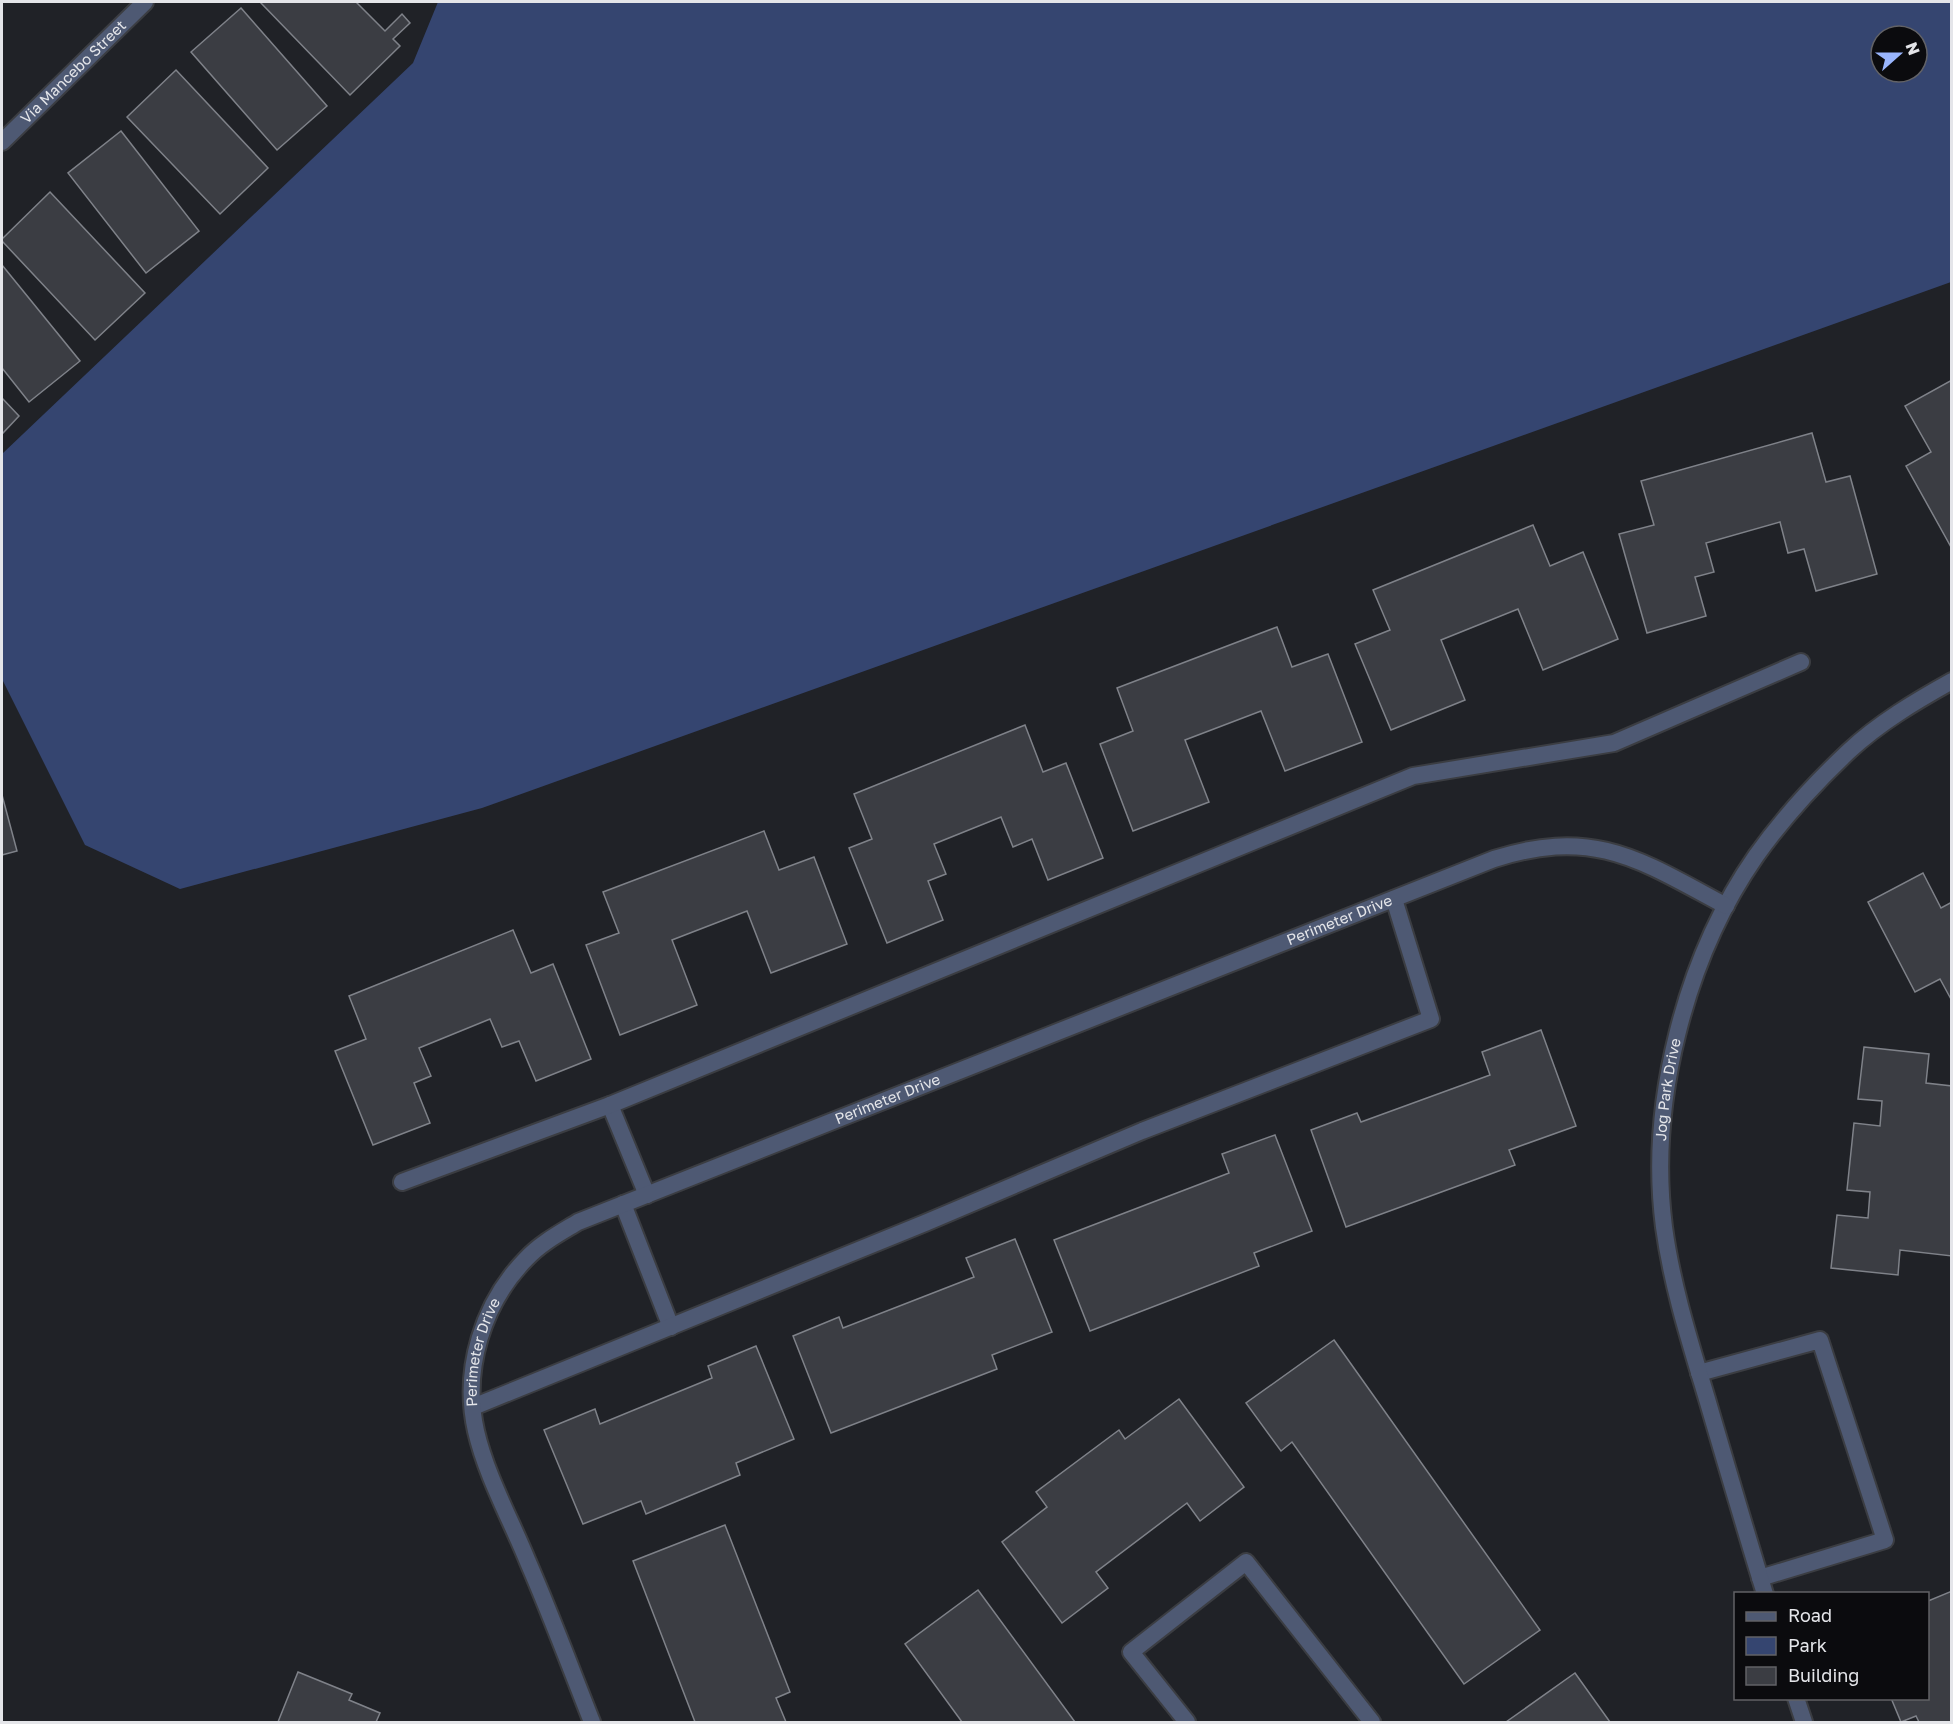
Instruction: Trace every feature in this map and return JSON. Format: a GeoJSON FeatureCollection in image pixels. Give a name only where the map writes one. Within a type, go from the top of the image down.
{"type":"FeatureCollection","features":[{"type":"Feature","properties":{"kind":"street","name":"Via Mancebo Street"},"geometry":{"type":"LineString","coordinates":[[2,142],[145,2]]}},
{"type":"Feature","properties":{"kind":"street"},"geometry":{"type":"LineString","coordinates":[[402,1182],[610,1105],[1413,776],[1614,743],[1802,662]]}},
{"type":"Feature","properties":{"kind":"street","name":"Jog Park Drive"},"geometry":{"type":"LineString","coordinates":[[1762,1586],[1676,1297],[1664,1226],[1661,1154],[1667,1082],[1683,1011],[1707,944],[1726,906],[1756,857],[1808,791],[1851,749],[1908,705],[1952,681]]}},
{"type":"Feature","properties":{"kind":"street","name":"Perimeter Drive"},"geometry":{"type":"LineString","coordinates":[[592,1722],[530,1564],[484,1457],[476,1430],[473,1407],[473,1368],[479,1337],[491,1308],[506,1281],[527,1257],[551,1238],[578,1222],[623,1204],[1494,859],[1522,850],[1575,846],[1617,852],[1646,864],[1726,906]]}},
{"type":"Feature","properties":{"kind":"street"},"geometry":{"type":"LineString","coordinates":[[473,1407],[1142,1131],[1431,1019],[1394,899]]}},
{"type":"Feature","properties":{"kind":"street"},"geometry":{"type":"LineString","coordinates":[[610,1105],[647,1195]]}},
{"type":"Feature","properties":{"kind":"street"},"geometry":{"type":"LineString","coordinates":[[623,1204],[670,1327]]}},
{"type":"Feature","properties":{"kind":"street"},"geometry":{"type":"LineString","coordinates":[[1699,1372],[1820,1340],[1885,1540],[1762,1586]]}},
{"type":"Feature","properties":{"kind":"street"},"geometry":{"type":"LineString","coordinates":[[1187,1722],[1131,1652],[1246,1562],[1372,1722]]}},
{"type":"Feature","properties":{"kind":"street"},"geometry":{"type":"LineString","coordinates":[[1797,1700],[1804,1722]]}},
{"type":"Feature","properties":{"kind":"green space"},"geometry":{"type":"Polygon","coordinates":[[[438,2],[1951,2],[1951,282],[482,808],[180,889],[85,845],[2,679],[2,454],[413,63],[438,2]]]}},
{"type":"Feature","properties":{"kind":"building"},"geometry":{"type":"Polygon","coordinates":[[[260,2],[356,2],[385,31],[402,14],[410,23],[393,39],[400,46],[350,95],[260,2]]]}},
{"type":"Feature","properties":{"kind":"building"},"geometry":{"type":"Polygon","coordinates":[[[241,8],[327,106],[277,150],[191,52],[241,8]]]}},
{"type":"Feature","properties":{"kind":"building"},"geometry":{"type":"Polygon","coordinates":[[[176,70],[268,168],[220,214],[127,117],[176,70]]]}},
{"type":"Feature","properties":{"kind":"building"},"geometry":{"type":"Polygon","coordinates":[[[121,131],[199,231],[146,273],[68,173],[121,131]]]}},
{"type":"Feature","properties":{"kind":"building"},"geometry":{"type":"Polygon","coordinates":[[[50,192],[145,293],[95,340],[2,241],[50,192]]]}},
{"type":"Feature","properties":{"kind":"building"},"geometry":{"type":"Polygon","coordinates":[[[2,265],[80,361],[29,402],[2,368],[2,265]]]}},
{"type":"Feature","properties":{"kind":"building"},"geometry":{"type":"Polygon","coordinates":[[[1952,380],[1951,547],[1906,466],[1931,452],[1905,406],[1952,380]]]}},
{"type":"Feature","properties":{"kind":"building"},"geometry":{"type":"Polygon","coordinates":[[[2,398],[19,416],[2,434],[2,398]]]}},
{"type":"Feature","properties":{"kind":"building"},"geometry":{"type":"Polygon","coordinates":[[[1812,433],[1826,482],[1850,476],[1877,574],[1816,591],[1804,549],[1788,553],[1780,522],[1706,543],[1714,572],[1695,577],[1706,616],[1647,633],[1619,534],[1654,525],[1641,481],[1812,433]]]}},
{"type":"Feature","properties":{"kind":"building"},"geometry":{"type":"Polygon","coordinates":[[[1533,525],[1550,566],[1583,552],[1618,639],[1543,670],[1518,609],[1441,640],[1465,700],[1391,730],[1355,644],[1390,630],[1373,590],[1533,525]]]}},
{"type":"Feature","properties":{"kind":"building"},"geometry":{"type":"Polygon","coordinates":[[[1277,627],[1292,667],[1328,654],[1362,742],[1285,771],[1261,711],[1185,740],[1209,802],[1133,831],[1100,744],[1133,731],[1117,688],[1277,627]]]}},
{"type":"Feature","properties":{"kind":"building"},"geometry":{"type":"Polygon","coordinates":[[[1025,725],[1043,772],[1066,763],[1103,858],[1048,880],[1032,839],[1013,847],[1001,817],[934,844],[946,874],[928,881],[943,920],[887,943],[849,848],[872,839],[854,794],[1025,725]]]}},
{"type":"Feature","properties":{"kind":"building"},"geometry":{"type":"Polygon","coordinates":[[[2,795],[17,851],[2,855],[2,795]]]}},
{"type":"Feature","properties":{"kind":"building"},"geometry":{"type":"Polygon","coordinates":[[[764,831],[779,870],[814,857],[847,944],[771,973],[747,911],[672,940],[697,1005],[620,1035],[586,945],[619,933],[603,892],[764,831]]]}},
{"type":"Feature","properties":{"kind":"building"},"geometry":{"type":"Polygon","coordinates":[[[1923,873],[1941,908],[1952,902],[1952,1001],[1940,979],[1915,992],[1868,902],[1923,873]]]}},
{"type":"Feature","properties":{"kind":"building"},"geometry":{"type":"Polygon","coordinates":[[[513,930],[531,973],[553,964],[591,1059],[536,1081],[519,1041],[502,1047],[490,1019],[419,1048],[431,1076],[414,1083],[430,1123],[373,1145],[335,1051],[366,1039],[349,996],[513,930]]]}},
{"type":"Feature","properties":{"kind":"building"},"geometry":{"type":"Polygon","coordinates":[[[1541,1030],[1576,1126],[1509,1150],[1515,1165],[1346,1227],[1311,1130],[1357,1113],[1361,1122],[1490,1075],[1482,1052],[1541,1030]]]}},
{"type":"Feature","properties":{"kind":"building"},"geometry":{"type":"Polygon","coordinates":[[[1864,1047],[1929,1054],[1926,1083],[1952,1086],[1952,1256],[1900,1250],[1898,1275],[1831,1268],[1837,1215],[1868,1218],[1870,1192],[1847,1190],[1854,1123],[1880,1126],[1882,1101],[1858,1099],[1864,1047]]]}},
{"type":"Feature","properties":{"kind":"building"},"geometry":{"type":"Polygon","coordinates":[[[1275,1135],[1312,1231],[1254,1253],[1259,1266],[1090,1331],[1054,1240],[1229,1173],[1222,1154],[1275,1135]]]}},
{"type":"Feature","properties":{"kind":"building"},"geometry":{"type":"Polygon","coordinates":[[[1015,1239],[1052,1332],[992,1355],[997,1369],[831,1433],[793,1336],[839,1317],[843,1328],[974,1277],[966,1258],[1015,1239]]]}},
{"type":"Feature","properties":{"kind":"building"},"geometry":{"type":"Polygon","coordinates":[[[1334,1340],[1540,1630],[1464,1684],[1292,1442],[1281,1451],[1246,1403],[1334,1340]]]}},
{"type":"Feature","properties":{"kind":"building"},"geometry":{"type":"Polygon","coordinates":[[[756,1346],[794,1439],[736,1463],[740,1475],[646,1514],[641,1501],[583,1524],[544,1430],[595,1409],[600,1424],[712,1378],[708,1366],[756,1346]]]}},
{"type":"Feature","properties":{"kind":"building"},"geometry":{"type":"Polygon","coordinates":[[[1179,1399],[1244,1487],[1200,1521],[1187,1503],[1096,1572],[1108,1588],[1062,1623],[1002,1542],[1047,1507],[1036,1492],[1119,1430],[1125,1439],[1179,1399]]]}},
{"type":"Feature","properties":{"kind":"building"},"geometry":{"type":"Polygon","coordinates":[[[725,1525],[790,1692],[776,1698],[786,1722],[695,1722],[633,1561],[725,1525]]]}},
{"type":"Feature","properties":{"kind":"building"},"geometry":{"type":"Polygon","coordinates":[[[978,1590],[1075,1722],[962,1722],[905,1644],[978,1590]]]}},
{"type":"Feature","properties":{"kind":"building"},"geometry":{"type":"Polygon","coordinates":[[[1952,1591],[1952,1722],[1919,1722],[1916,1716],[1901,1722],[1892,1700],[1929,1700],[1929,1601],[1952,1591]]]}},
{"type":"Feature","properties":{"kind":"building"},"geometry":{"type":"Polygon","coordinates":[[[298,1672],[352,1694],[349,1700],[380,1713],[376,1722],[278,1722],[298,1672]]]}},
{"type":"Feature","properties":{"kind":"building"},"geometry":{"type":"Polygon","coordinates":[[[1575,1673],[1610,1722],[1506,1722],[1575,1673]]]}}]}
